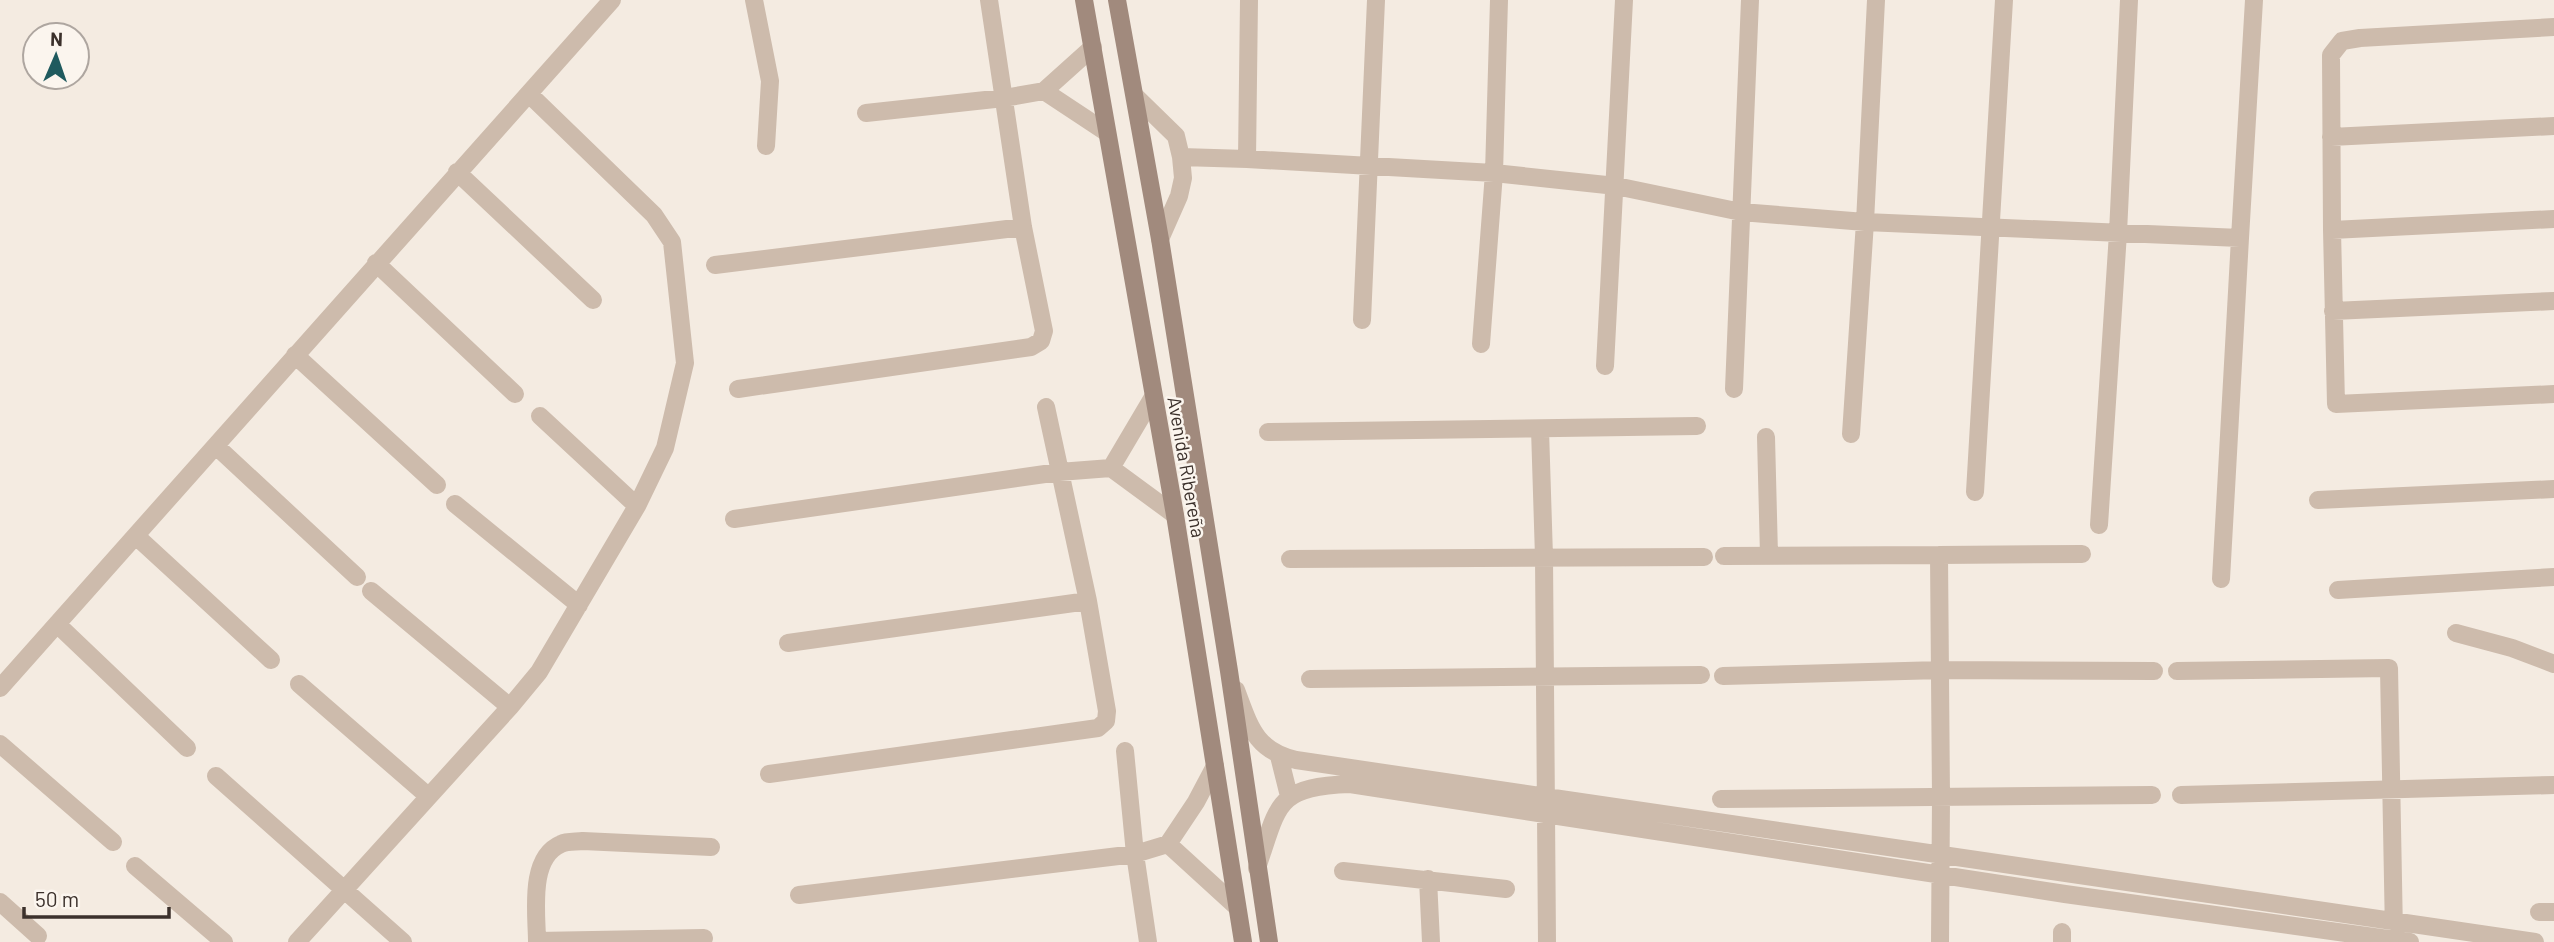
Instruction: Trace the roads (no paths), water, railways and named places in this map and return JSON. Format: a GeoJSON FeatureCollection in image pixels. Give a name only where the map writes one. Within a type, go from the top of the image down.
{"type":"FeatureCollection","features":[{"type":"Feature","properties":{"kind":"street"},"geometry":{"type":"LineString","coordinates":[[0,688],[612,0]]}},
{"type":"Feature","properties":{"kind":"street"},"geometry":{"type":"LineString","coordinates":[[754,0],[770,81],[766,146]]}},
{"type":"Feature","properties":{"kind":"street"},"geometry":{"type":"LineString","coordinates":[[738,388],[1031,347],[1041,341],[1044,331],[1023,227],[989,0]]}},
{"type":"Feature","properties":{"kind":"street","name":"Avenida Ribereña"},"geometry":{"type":"LineString","coordinates":[[1084,0],[1175,515],[1243,942]]}},
{"type":"Feature","properties":{"kind":"street","name":"Avenida Ribereña"},"geometry":{"type":"LineString","coordinates":[[1117,0],[1160,239],[1269,942]]}},
{"type":"Feature","properties":{"kind":"street"},"geometry":{"type":"LineString","coordinates":[[1247,159],[1249,0]]}},
{"type":"Feature","properties":{"kind":"street"},"geometry":{"type":"LineString","coordinates":[[1362,320],[1376,0]]}},
{"type":"Feature","properties":{"kind":"street"},"geometry":{"type":"LineString","coordinates":[[1481,344],[1494,173],[1499,0]]}},
{"type":"Feature","properties":{"kind":"street"},"geometry":{"type":"LineString","coordinates":[[1605,366],[1624,0]]}},
{"type":"Feature","properties":{"kind":"street"},"geometry":{"type":"LineString","coordinates":[[1734,390],[1750,0]]}},
{"type":"Feature","properties":{"kind":"street"},"geometry":{"type":"LineString","coordinates":[[1851,435],[1876,0]]}},
{"type":"Feature","properties":{"kind":"street"},"geometry":{"type":"LineString","coordinates":[[1975,492],[2004,0]]}},
{"type":"Feature","properties":{"kind":"street"},"geometry":{"type":"LineString","coordinates":[[2099,524],[2118,233],[2129,0]]}},
{"type":"Feature","properties":{"kind":"street"},"geometry":{"type":"LineString","coordinates":[[2221,579],[2254,0]]}},
{"type":"Feature","properties":{"kind":"street"},"geometry":{"type":"LineString","coordinates":[[2554,27],[2360,37],[2342,41],[2331,55],[2336,404],[2554,394]]}},
{"type":"Feature","properties":{"kind":"street"},"geometry":{"type":"LineString","coordinates":[[866,113],[1044,91],[1093,47]]}},
{"type":"Feature","properties":{"kind":"street"},"geometry":{"type":"LineString","coordinates":[[1044,91],[1106,132]]}},
{"type":"Feature","properties":{"kind":"street"},"geometry":{"type":"LineString","coordinates":[[297,942],[539,672],[637,506],[665,448],[685,363],[672,242],[654,215],[529,94]]}},
{"type":"Feature","properties":{"kind":"street"},"geometry":{"type":"LineString","coordinates":[[1135,96],[1176,136],[1181,157],[1183,177],[1179,196],[1160,239]]}},
{"type":"Feature","properties":{"kind":"street"},"geometry":{"type":"LineString","coordinates":[[2331,137],[2554,126]]}},
{"type":"Feature","properties":{"kind":"street"},"geometry":{"type":"LineString","coordinates":[[1181,157],[1370,164],[1494,173],[1616,186],[1741,212],[1865,222],[2240,238]]}},
{"type":"Feature","properties":{"kind":"street"},"geometry":{"type":"LineString","coordinates":[[457,172],[593,300]]}},
{"type":"Feature","properties":{"kind":"street"},"geometry":{"type":"LineString","coordinates":[[2332,230],[2554,219]]}},
{"type":"Feature","properties":{"kind":"street"},"geometry":{"type":"LineString","coordinates":[[715,265],[1023,227]]}},
{"type":"Feature","properties":{"kind":"street"},"geometry":{"type":"LineString","coordinates":[[376,263],[515,394]]}},
{"type":"Feature","properties":{"kind":"street"},"geometry":{"type":"LineString","coordinates":[[2333,311],[2554,300]]}},
{"type":"Feature","properties":{"kind":"street"},"geometry":{"type":"LineString","coordinates":[[295,355],[437,485]]}},
{"type":"Feature","properties":{"kind":"street"},"geometry":{"type":"LineString","coordinates":[[1111,468],[1153,397]]}},
{"type":"Feature","properties":{"kind":"street"},"geometry":{"type":"LineString","coordinates":[[769,774],[1098,728],[1106,721],[1107,711],[1088,601],[1046,407]]}},
{"type":"Feature","properties":{"kind":"street"},"geometry":{"type":"LineString","coordinates":[[540,416],[637,506]]}},
{"type":"Feature","properties":{"kind":"street"},"geometry":{"type":"LineString","coordinates":[[1268,432],[1696,425]]}},
{"type":"Feature","properties":{"kind":"street"},"geometry":{"type":"LineString","coordinates":[[1539,429],[1544,557],[1547,942]]}},
{"type":"Feature","properties":{"kind":"street"},"geometry":{"type":"LineString","coordinates":[[1766,437],[1769,555]]}},
{"type":"Feature","properties":{"kind":"street"},"geometry":{"type":"LineString","coordinates":[[216,446],[357,577]]}},
{"type":"Feature","properties":{"kind":"street"},"geometry":{"type":"LineString","coordinates":[[734,519],[1059,472],[1111,468],[1175,515]]}},
{"type":"Feature","properties":{"kind":"street"},"geometry":{"type":"LineString","coordinates":[[2318,500],[2554,489]]}},
{"type":"Feature","properties":{"kind":"street"},"geometry":{"type":"LineString","coordinates":[[455,504],[579,605]]}},
{"type":"Feature","properties":{"kind":"street"},"geometry":{"type":"LineString","coordinates":[[136,536],[271,660]]}},
{"type":"Feature","properties":{"kind":"street"},"geometry":{"type":"LineString","coordinates":[[1724,556],[2082,554]]}},
{"type":"Feature","properties":{"kind":"street"},"geometry":{"type":"LineString","coordinates":[[1939,555],[1940,942]]}},
{"type":"Feature","properties":{"kind":"street"},"geometry":{"type":"LineString","coordinates":[[1290,559],[1704,557]]}},
{"type":"Feature","properties":{"kind":"street"},"geometry":{"type":"LineString","coordinates":[[2339,590],[2554,577]]}},
{"type":"Feature","properties":{"kind":"street"},"geometry":{"type":"LineString","coordinates":[[371,591],[510,707]]}},
{"type":"Feature","properties":{"kind":"street"},"geometry":{"type":"LineString","coordinates":[[788,643],[1088,601]]}},
{"type":"Feature","properties":{"kind":"street"},"geometry":{"type":"LineString","coordinates":[[57,624],[187,748]]}},
{"type":"Feature","properties":{"kind":"street"},"geometry":{"type":"LineString","coordinates":[[2456,634],[2512,648],[2554,664]]}},
{"type":"Feature","properties":{"kind":"street"},"geometry":{"type":"LineString","coordinates":[[2177,671],[2389,668],[2398,936]]}},
{"type":"Feature","properties":{"kind":"street"},"geometry":{"type":"LineString","coordinates":[[1724,676],[1941,670],[2154,671]]}},
{"type":"Feature","properties":{"kind":"street"},"geometry":{"type":"LineString","coordinates":[[1229,671],[1250,727],[1260,742],[1279,756],[1940,856],[2398,936]]}},
{"type":"Feature","properties":{"kind":"street"},"geometry":{"type":"LineString","coordinates":[[1310,679],[1701,675]]}},
{"type":"Feature","properties":{"kind":"street"},"geometry":{"type":"LineString","coordinates":[[299,684],[428,796]]}},
{"type":"Feature","properties":{"kind":"street"},"geometry":{"type":"LineString","coordinates":[[0,744],[113,842]]}},
{"type":"Feature","properties":{"kind":"street"},"geometry":{"type":"LineString","coordinates":[[1125,751],[1135,854],[1148,942]]}},
{"type":"Feature","properties":{"kind":"street"},"geometry":{"type":"LineString","coordinates":[[1279,756],[1289,796]]}},
{"type":"Feature","properties":{"kind":"street"},"geometry":{"type":"LineString","coordinates":[[799,895],[1135,854],[1168,844],[1196,802],[1215,766]]}},
{"type":"Feature","properties":{"kind":"street"},"geometry":{"type":"LineString","coordinates":[[216,776],[403,942]]}},
{"type":"Feature","properties":{"kind":"street"},"geometry":{"type":"LineString","coordinates":[[1257,868],[1277,808],[1289,796],[1322,785],[1350,784],[1940,875],[2398,936],[2535,942]]}},
{"type":"Feature","properties":{"kind":"street"},"geometry":{"type":"LineString","coordinates":[[2181,795],[2554,785]]}},
{"type":"Feature","properties":{"kind":"street"},"geometry":{"type":"LineString","coordinates":[[1721,799],[2152,795]]}},
{"type":"Feature","properties":{"kind":"street"},"geometry":{"type":"LineString","coordinates":[[704,938],[537,942],[536,885],[539,870],[550,850],[562,843],[583,841],[711,847]]}},
{"type":"Feature","properties":{"kind":"street"},"geometry":{"type":"LineString","coordinates":[[1168,844],[1237,907]]}},
{"type":"Feature","properties":{"kind":"street"},"geometry":{"type":"LineString","coordinates":[[135,866],[224,942]]}},
{"type":"Feature","properties":{"kind":"street"},"geometry":{"type":"LineString","coordinates":[[1343,871],[1506,889]]}},
{"type":"Feature","properties":{"kind":"street"},"geometry":{"type":"LineString","coordinates":[[1429,879],[1431,942]]}},
{"type":"Feature","properties":{"kind":"street"},"geometry":{"type":"LineString","coordinates":[[0,902],[38,936]]}}]}
